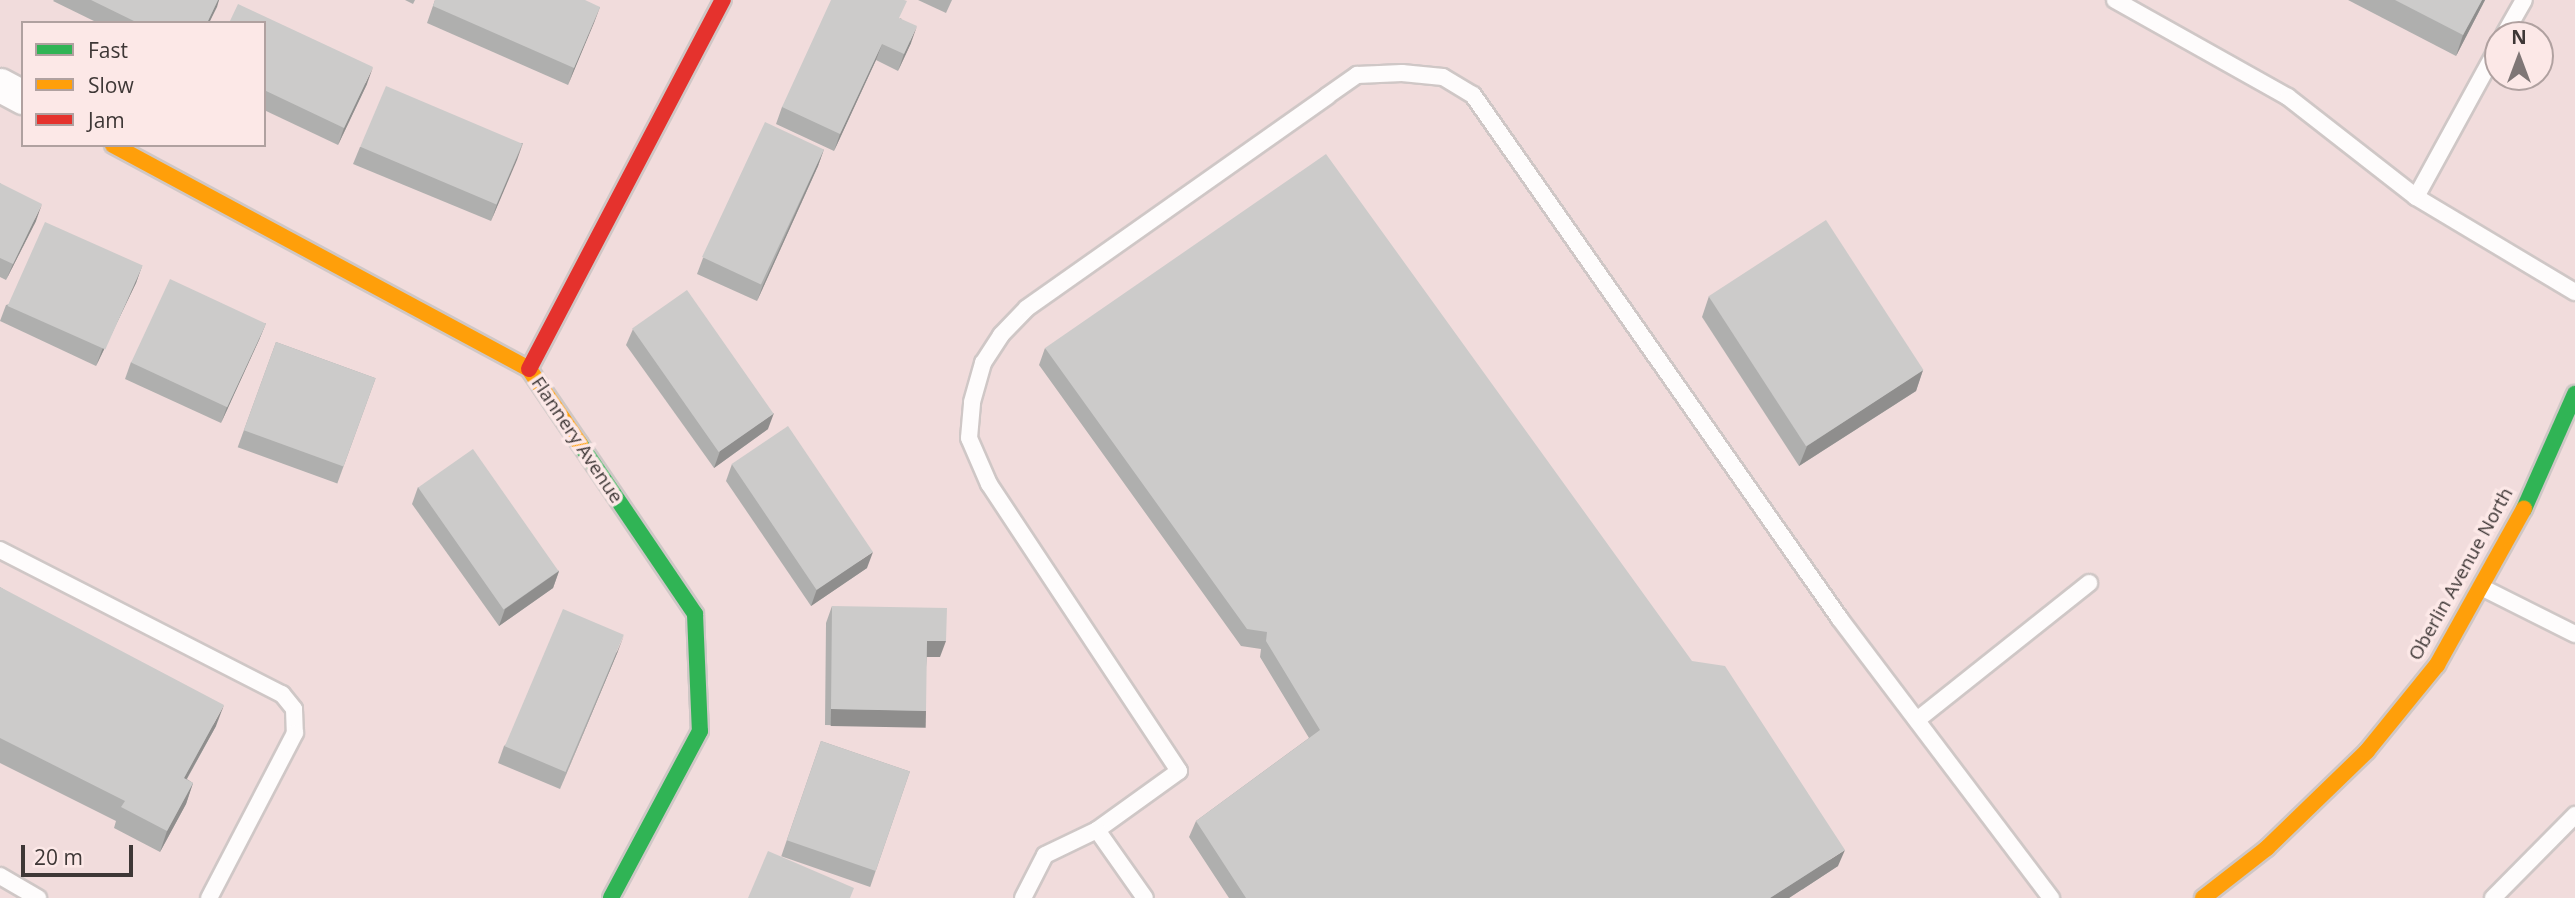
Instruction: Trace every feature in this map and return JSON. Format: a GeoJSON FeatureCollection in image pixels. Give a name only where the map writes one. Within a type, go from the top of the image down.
{"type":"FeatureCollection","features":[{"type":"Feature","properties":{"kind":"street"},"geometry":{"type":"LineString","coordinates":[[529,369],[723,0]]}},
{"type":"Feature","properties":{"kind":"street"},"geometry":{"type":"LineString","coordinates":[[0,85],[21,96]]}},
{"type":"Feature","properties":{"kind":"street","name":"Flannery Avenue"},"geometry":{"type":"LineString","coordinates":[[117,147],[529,369],[695,614],[699,731],[611,898]]}},
{"type":"Feature","properties":{"kind":"street","name":"Oberlin Avenue North"},"geometry":{"type":"LineString","coordinates":[[2203,898],[2267,848],[2367,751],[2437,666],[2514,531],[2575,394]]}},
{"type":"Feature","properties":{"kind":"lane"},"geometry":{"type":"LineString","coordinates":[[2115,0],[2288,97],[2416,197],[2575,292]]}},
{"type":"Feature","properties":{"kind":"lane"},"geometry":{"type":"LineString","coordinates":[[2512,21],[2524,0]]}},
{"type":"Feature","properties":{"kind":"lane"},"geometry":{"type":"LineString","coordinates":[[2416,197],[2484,73]]}},
{"type":"Feature","properties":{"kind":"lane"},"geometry":{"type":"LineString","coordinates":[[1023,898],[1045,855],[1097,830],[1179,771],[989,484],[969,438],[972,402],[984,363],[1001,335],[1027,308],[1357,75],[1443,77],[1473,95],[1840,619],[2052,898]]}},
{"type":"Feature","properties":{"kind":"lane"},"geometry":{"type":"LineString","coordinates":[[0,550],[282,694],[294,709],[295,733],[209,898]]}},
{"type":"Feature","properties":{"kind":"lane"},"geometry":{"type":"LineString","coordinates":[[1917,720],[2089,583]]}},
{"type":"Feature","properties":{"kind":"lane"},"geometry":{"type":"LineString","coordinates":[[2481,587],[2575,634]]}},
{"type":"Feature","properties":{"kind":"lane"},"geometry":{"type":"LineString","coordinates":[[2493,898],[2575,815]]}},
{"type":"Feature","properties":{"kind":"lane"},"geometry":{"type":"LineString","coordinates":[[1097,830],[1144,898]]}},
{"type":"Feature","properties":{"kind":"lane"},"geometry":{"type":"LineString","coordinates":[[0,876],[38,898]]}},
{"type":"Feature","properties":{"kind":"shaded area"},"geometry":{"type":"Polygon","coordinates":[[[0,0],[2575,0],[2575,898],[0,898],[0,0]]]}},
{"type":"Feature","properties":{"kind":"building"},"geometry":{"type":"Polygon","coordinates":[[[91,0],[218,0],[208,21],[134,21],[91,0]]]}},
{"type":"Feature","properties":{"kind":"building"},"geometry":{"type":"Polygon","coordinates":[[[435,0],[585,0],[600,7],[574,68],[433,6],[435,0]]]}},
{"type":"Feature","properties":{"kind":"building"},"geometry":{"type":"Polygon","coordinates":[[[831,0],[904,0],[907,1],[899,18],[917,26],[904,54],[882,44],[840,134],[782,107],[831,0]]]}},
{"type":"Feature","properties":{"kind":"building"},"geometry":{"type":"Polygon","coordinates":[[[2395,0],[2482,0],[2463,35],[2395,0]]]}},
{"type":"Feature","properties":{"kind":"building"},"geometry":{"type":"Polygon","coordinates":[[[238,4],[373,67],[344,128],[266,91],[266,21],[230,21],[238,4]]]}},
{"type":"Feature","properties":{"kind":"building"},"geometry":{"type":"Polygon","coordinates":[[[386,86],[522,144],[496,205],[360,147],[386,86]]]}},
{"type":"Feature","properties":{"kind":"building"},"geometry":{"type":"Polygon","coordinates":[[[765,122],[824,149],[761,285],[702,257],[765,122]]]}},
{"type":"Feature","properties":{"kind":"building"},"geometry":{"type":"Polygon","coordinates":[[[1326,154],[1692,661],[1725,666],[1845,850],[1770,898],[1246,898],[1196,821],[1320,730],[1266,641],[1267,632],[1247,629],[1045,348],[1326,154]]]}},
{"type":"Feature","properties":{"kind":"building"},"geometry":{"type":"Polygon","coordinates":[[[0,183],[42,204],[13,264],[0,258],[0,183]]]}},
{"type":"Feature","properties":{"kind":"building"},"geometry":{"type":"Polygon","coordinates":[[[1826,220],[1923,370],[1806,446],[1709,296],[1826,220]]]}},
{"type":"Feature","properties":{"kind":"building"},"geometry":{"type":"Polygon","coordinates":[[[45,222],[143,266],[105,350],[8,306],[45,222]]]}},
{"type":"Feature","properties":{"kind":"building"},"geometry":{"type":"Polygon","coordinates":[[[170,279],[266,324],[227,407],[131,362],[170,279]]]}},
{"type":"Feature","properties":{"kind":"building"},"geometry":{"type":"Polygon","coordinates":[[[687,290],[774,414],[719,452],[632,328],[687,290]]]}},
{"type":"Feature","properties":{"kind":"building"},"geometry":{"type":"Polygon","coordinates":[[[276,342],[376,378],[343,467],[244,430],[276,342]]]}},
{"type":"Feature","properties":{"kind":"building"},"geometry":{"type":"Polygon","coordinates":[[[788,426],[873,552],[817,590],[732,464],[788,426]]]}},
{"type":"Feature","properties":{"kind":"building"},"geometry":{"type":"Polygon","coordinates":[[[473,449],[558,571],[504,609],[418,487],[473,449]]]}},
{"type":"Feature","properties":{"kind":"building"},"geometry":{"type":"Polygon","coordinates":[[[0,587],[224,705],[184,778],[193,783],[167,831],[121,807],[125,801],[0,738],[0,587]]]}},
{"type":"Feature","properties":{"kind":"building"},"geometry":{"type":"Polygon","coordinates":[[[832,606],[947,608],[946,641],[927,641],[926,711],[831,709],[832,606]]]}},
{"type":"Feature","properties":{"kind":"building"},"geometry":{"type":"Polygon","coordinates":[[[563,609],[624,635],[566,772],[505,746],[563,609]]]}},
{"type":"Feature","properties":{"kind":"building"},"geometry":{"type":"Polygon","coordinates":[[[821,741],[910,772],[876,871],[787,840],[821,741]]]}},
{"type":"Feature","properties":{"kind":"building"},"geometry":{"type":"Polygon","coordinates":[[[768,851],[854,888],[850,898],[748,898],[768,851]]]}},
{"type":"Feature","properties":{"kind":"traffic: fast"},"geometry":{"type":"LineString","coordinates":[[2524,509],[2575,394]]}},
{"type":"Feature","properties":{"kind":"traffic: fast"},"geometry":{"type":"LineString","coordinates":[[580,444],[695,614],[700,731],[611,898]]}},
{"type":"Feature","properties":{"kind":"traffic: slow"},"geometry":{"type":"LineString","coordinates":[[117,147],[529,369],[580,444]]}},
{"type":"Feature","properties":{"kind":"traffic: slow"},"geometry":{"type":"LineString","coordinates":[[2203,898],[2267,848],[2367,751],[2437,665],[2524,509]]}},
{"type":"Feature","properties":{"kind":"traffic: jam"},"geometry":{"type":"LineString","coordinates":[[529,369],[723,0]]}}]}
